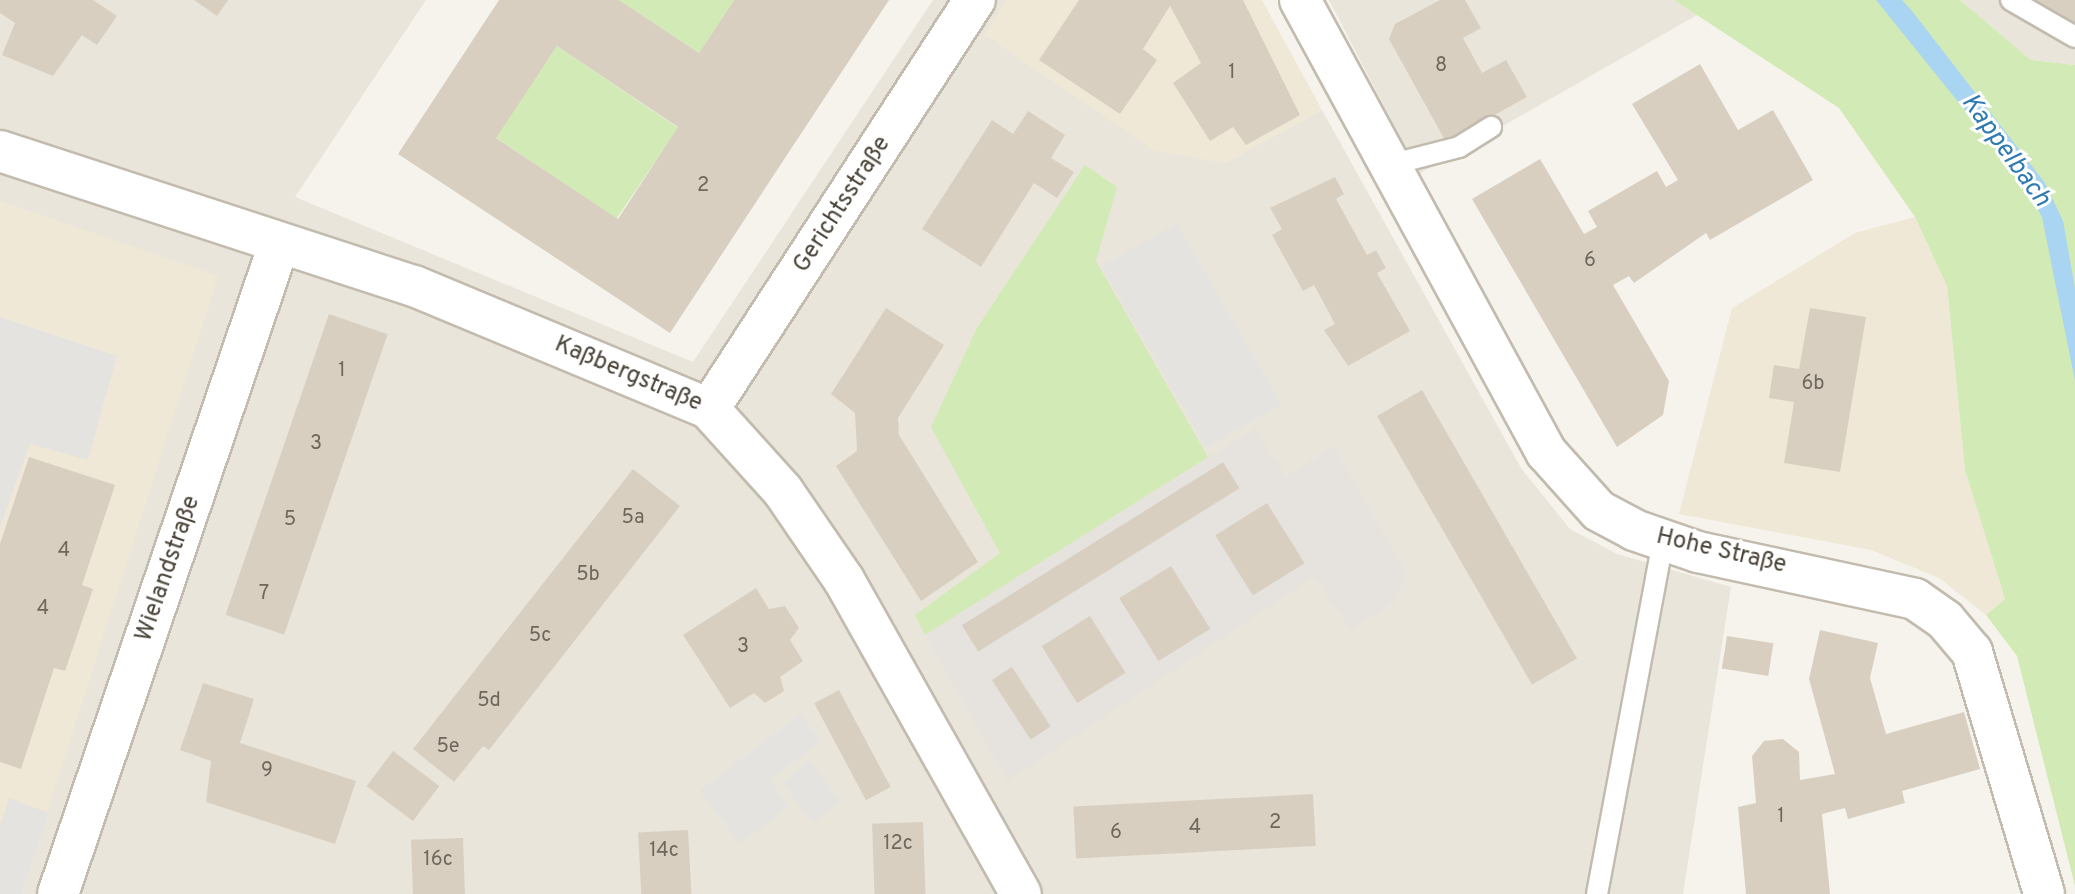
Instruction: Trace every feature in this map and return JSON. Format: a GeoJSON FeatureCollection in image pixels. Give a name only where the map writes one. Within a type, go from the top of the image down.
{"type":"FeatureCollection","features":[{"type":"Feature","properties":{"kind":"street","name":"Gerichtsstraße"},"geometry":{"type":"LineString","coordinates":[[709,409],[975,0]]}},
{"type":"Feature","properties":{"kind":"street","name":"Hohe Straße"},"geometry":{"type":"LineString","coordinates":[[1300,0],[1393,164],[1546,452],[1599,511],[1663,541],[1850,580],[1915,599],[1945,620],[1972,652],[2044,894]]}},
{"type":"Feature","properties":{"kind":"street","name":"Kaßbergstraße"},"geometry":{"type":"LineString","coordinates":[[0,151],[414,286],[709,409],[783,491],[844,580],[1021,894]]}},
{"type":"Feature","properties":{"kind":"street","name":"Wielandstraße"},"geometry":{"type":"LineString","coordinates":[[58,894],[279,244]]}},
{"type":"Feature","properties":{"kind":"lane"},"geometry":{"type":"LineString","coordinates":[[2011,0],[2075,37]]}},
{"type":"Feature","properties":{"kind":"lane"},"geometry":{"type":"LineString","coordinates":[[1393,164],[1459,147],[1491,127]]}},
{"type":"Feature","properties":{"kind":"lane"},"geometry":{"type":"LineString","coordinates":[[1597,894],[1663,541]]}},
{"type":"Feature","properties":{"kind":"shaded area"},"geometry":{"type":"Polygon","coordinates":[[[0,0],[426,0],[295,197],[693,362],[933,0],[1008,0],[985,35],[1224,163],[1322,110],[1521,468],[1570,529],[1617,554],[1731,587],[1683,894],[0,894],[0,0]]]}},
{"type":"Feature","properties":{"kind":"shaded area"},"geometry":{"type":"Polygon","coordinates":[[[1008,0],[1262,0],[1322,110],[1224,163],[1153,150],[985,35],[1008,0]]]}},
{"type":"Feature","properties":{"kind":"shaded area"},"geometry":{"type":"Polygon","coordinates":[[[1329,0],[1674,0],[1697,15],[1419,174],[1329,0]]]}},
{"type":"Feature","properties":{"kind":"shaded area"},"geometry":{"type":"Polygon","coordinates":[[[1960,0],[2075,0],[2075,65],[2031,60],[1960,0]]]}},
{"type":"Feature","properties":{"kind":"shaded area"},"geometry":{"type":"Polygon","coordinates":[[[0,201],[218,276],[21,894],[0,894],[0,201]]]}},
{"type":"Feature","properties":{"kind":"shaded area"},"geometry":{"type":"Polygon","coordinates":[[[1915,217],[1947,286],[1965,470],[2005,599],[1986,615],[1939,578],[1871,550],[1679,514],[1732,308],[1855,233],[1915,217]]]}},
{"type":"Feature","properties":{"kind":"shaded area"},"geometry":{"type":"Polygon","coordinates":[[[1177,223],[1282,404],[1206,447],[1102,266],[1177,223]]]}},
{"type":"Feature","properties":{"kind":"shaded area"},"geometry":{"type":"Polygon","coordinates":[[[0,317],[117,356],[88,460],[30,444],[0,527],[0,317]]]}},
{"type":"Feature","properties":{"kind":"shaded area"},"geometry":{"type":"Polygon","coordinates":[[[1255,428],[1286,476],[1334,446],[1407,574],[1394,603],[1351,630],[1314,577],[1007,781],[925,635],[1255,428]]]}},
{"type":"Feature","properties":{"kind":"shaded area"},"geometry":{"type":"Polygon","coordinates":[[[800,714],[821,741],[770,780],[789,807],[740,844],[699,791],[800,714]]]}},
{"type":"Feature","properties":{"kind":"shaded area"},"geometry":{"type":"Polygon","coordinates":[[[810,761],[841,802],[813,823],[782,782],[810,761]]]}},
{"type":"Feature","properties":{"kind":"shaded area"},"geometry":{"type":"Polygon","coordinates":[[[9,798],[49,813],[21,894],[0,894],[0,826],[9,798]]]}},
{"type":"Feature","properties":{"kind":"green space"},"geometry":{"type":"Polygon","coordinates":[[[619,0],[734,0],[699,53],[619,0]]]}},
{"type":"Feature","properties":{"kind":"green space"},"geometry":{"type":"Polygon","coordinates":[[[1674,0],[1960,0],[2031,60],[2075,65],[2075,886],[2017,656],[1986,615],[2005,599],[1965,470],[1947,286],[1915,217],[1839,108],[1674,0]]]}},
{"type":"Feature","properties":{"kind":"green space"},"geometry":{"type":"Polygon","coordinates":[[[557,46],[678,128],[617,219],[495,137],[557,46]]]}},
{"type":"Feature","properties":{"kind":"green space"},"geometry":{"type":"Polygon","coordinates":[[[1085,165],[1117,187],[1096,261],[1208,457],[925,635],[915,615],[1000,553],[931,427],[977,328],[1085,165]]]}},
{"type":"Feature","properties":{"kind":"water","name":"Kappelbach"},"geometry":{"type":"Polygon","coordinates":[[[1876,0],[1902,0],[2045,183],[2063,221],[2075,288],[2075,381],[2042,217],[2022,181],[1876,0]]]}},
{"type":"Feature","properties":{"kind":"building"},"geometry":{"type":"Polygon","coordinates":[[[0,0],[93,0],[117,16],[97,45],[82,35],[53,76],[2,55],[15,23],[0,13],[0,0]]]}},
{"type":"Feature","properties":{"kind":"building"},"geometry":{"type":"Polygon","coordinates":[[[194,0],[228,0],[217,16],[194,0]]]}},
{"type":"Feature","properties":{"kind":"building"},"geometry":{"type":"Polygon","coordinates":[[[499,0],[619,0],[699,53],[734,0],[889,0],[670,333],[398,154],[499,0]],[[557,46],[496,138],[618,219],[678,127],[557,46]]]}},
{"type":"Feature","properties":{"kind":"building"},"geometry":{"type":"Polygon","coordinates":[[[1079,0],[1243,0],[1300,115],[1246,145],[1233,127],[1210,141],[1173,83],[1201,63],[1170,6],[1143,49],[1157,60],[1120,114],[1039,60],[1079,0]]]}},
{"type":"Feature","properties":{"kind":"building"},"geometry":{"type":"Polygon","coordinates":[[[1440,0],[1465,0],[1481,28],[1463,38],[1482,73],[1506,60],[1527,97],[1446,142],[1389,39],[1395,24],[1440,0]]]}},
{"type":"Feature","properties":{"kind":"building"},"geometry":{"type":"Polygon","coordinates":[[[2022,0],[2075,0],[2075,33],[2022,0]]]}},
{"type":"Feature","properties":{"kind":"building"},"geometry":{"type":"Polygon","coordinates":[[[1700,64],[1738,130],[1773,110],[1813,180],[1710,240],[1706,233],[1634,283],[1629,276],[1613,285],[1669,381],[1663,415],[1617,447],[1472,199],[1540,159],[1584,234],[1597,227],[1588,211],[1657,171],[1666,187],[1678,180],[1632,104],[1700,64]]]}},
{"type":"Feature","properties":{"kind":"building"},"geometry":{"type":"Polygon","coordinates":[[[1028,111],[1065,135],[1051,158],[1074,172],[1057,198],[1034,183],[981,267],[922,229],[992,120],[1013,134],[1028,111]]]}},
{"type":"Feature","properties":{"kind":"building"},"geometry":{"type":"Polygon","coordinates":[[[1335,177],[1344,194],[1336,199],[1367,255],[1376,250],[1386,268],[1377,273],[1410,331],[1348,366],[1324,330],[1335,324],[1314,285],[1303,291],[1272,235],[1282,229],[1270,208],[1335,177]]]}},
{"type":"Feature","properties":{"kind":"building"},"geometry":{"type":"Polygon","coordinates":[[[886,308],[944,345],[898,418],[899,435],[978,562],[921,601],[836,466],[857,451],[855,413],[831,394],[886,308]]]}},
{"type":"Feature","properties":{"kind":"building"},"geometry":{"type":"Polygon","coordinates":[[[1810,308],[1866,317],[1840,472],[1784,463],[1794,402],[1769,398],[1774,365],[1799,369],[1810,308]]]}},
{"type":"Feature","properties":{"kind":"building"},"geometry":{"type":"Polygon","coordinates":[[[329,314],[388,334],[284,635],[225,615],[329,314]]]}},
{"type":"Feature","properties":{"kind":"building"},"geometry":{"type":"Polygon","coordinates":[[[1422,390],[1577,658],[1532,684],[1377,416],[1422,390]]]}},
{"type":"Feature","properties":{"kind":"building"},"geometry":{"type":"Polygon","coordinates":[[[29,457],[115,485],[82,585],[93,589],[65,671],[54,668],[21,769],[0,762],[0,544],[29,457]]]}},
{"type":"Feature","properties":{"kind":"building"},"geometry":{"type":"Polygon","coordinates":[[[1223,462],[1239,488],[978,652],[962,625],[1223,462]]]}},
{"type":"Feature","properties":{"kind":"building"},"geometry":{"type":"Polygon","coordinates":[[[633,469],[680,506],[489,750],[483,746],[454,782],[413,749],[633,469]]]}},
{"type":"Feature","properties":{"kind":"building"},"geometry":{"type":"Polygon","coordinates":[[[1267,503],[1305,563],[1253,596],[1215,535],[1267,503]]]}},
{"type":"Feature","properties":{"kind":"building"},"geometry":{"type":"Polygon","coordinates":[[[1171,566],[1210,629],[1158,661],[1119,598],[1171,566]]]}},
{"type":"Feature","properties":{"kind":"building"},"geometry":{"type":"Polygon","coordinates":[[[756,588],[769,609],[785,606],[799,628],[790,640],[803,661],[780,677],[784,691],[765,703],[754,693],[730,708],[683,635],[756,588]]]}},
{"type":"Feature","properties":{"kind":"building"},"geometry":{"type":"Polygon","coordinates":[[[1090,616],[1126,673],[1077,703],[1042,646],[1090,616]]]}},
{"type":"Feature","properties":{"kind":"building"},"geometry":{"type":"Polygon","coordinates":[[[1820,630],[1878,643],[1870,678],[1886,734],[1964,712],[1980,769],[1902,791],[1905,803],[1848,819],[1845,808],[1822,814],[1830,894],[1746,894],[1738,807],[1756,803],[1752,756],[1764,741],[1783,739],[1799,752],[1800,780],[1835,774],[1809,679],[1820,630]]]}},
{"type":"Feature","properties":{"kind":"building"},"geometry":{"type":"Polygon","coordinates":[[[1727,636],[1773,643],[1768,676],[1722,669],[1727,636]]]}},
{"type":"Feature","properties":{"kind":"building"},"geometry":{"type":"Polygon","coordinates":[[[1012,667],[1051,727],[1031,740],[992,680],[1012,667]]]}},
{"type":"Feature","properties":{"kind":"building"},"geometry":{"type":"Polygon","coordinates":[[[203,683],[254,699],[240,743],[356,781],[335,844],[206,802],[211,761],[180,750],[203,683]]]}},
{"type":"Feature","properties":{"kind":"building"},"geometry":{"type":"Polygon","coordinates":[[[839,690],[891,787],[866,800],[814,703],[839,690]]]}},
{"type":"Feature","properties":{"kind":"building"},"geometry":{"type":"Polygon","coordinates":[[[393,751],[439,786],[413,821],[367,786],[393,751]]]}},
{"type":"Feature","properties":{"kind":"building"},"geometry":{"type":"Polygon","coordinates":[[[1313,794],[1316,846],[1076,858],[1073,807],[1313,794]]]}},
{"type":"Feature","properties":{"kind":"building"},"geometry":{"type":"Polygon","coordinates":[[[923,822],[926,894],[874,894],[872,824],[923,822]]]}},
{"type":"Feature","properties":{"kind":"building"},"geometry":{"type":"Polygon","coordinates":[[[688,830],[691,894],[641,894],[638,833],[688,830]]]}},
{"type":"Feature","properties":{"kind":"building"},"geometry":{"type":"Polygon","coordinates":[[[463,838],[465,894],[413,894],[411,840],[463,838]]]}}]}
